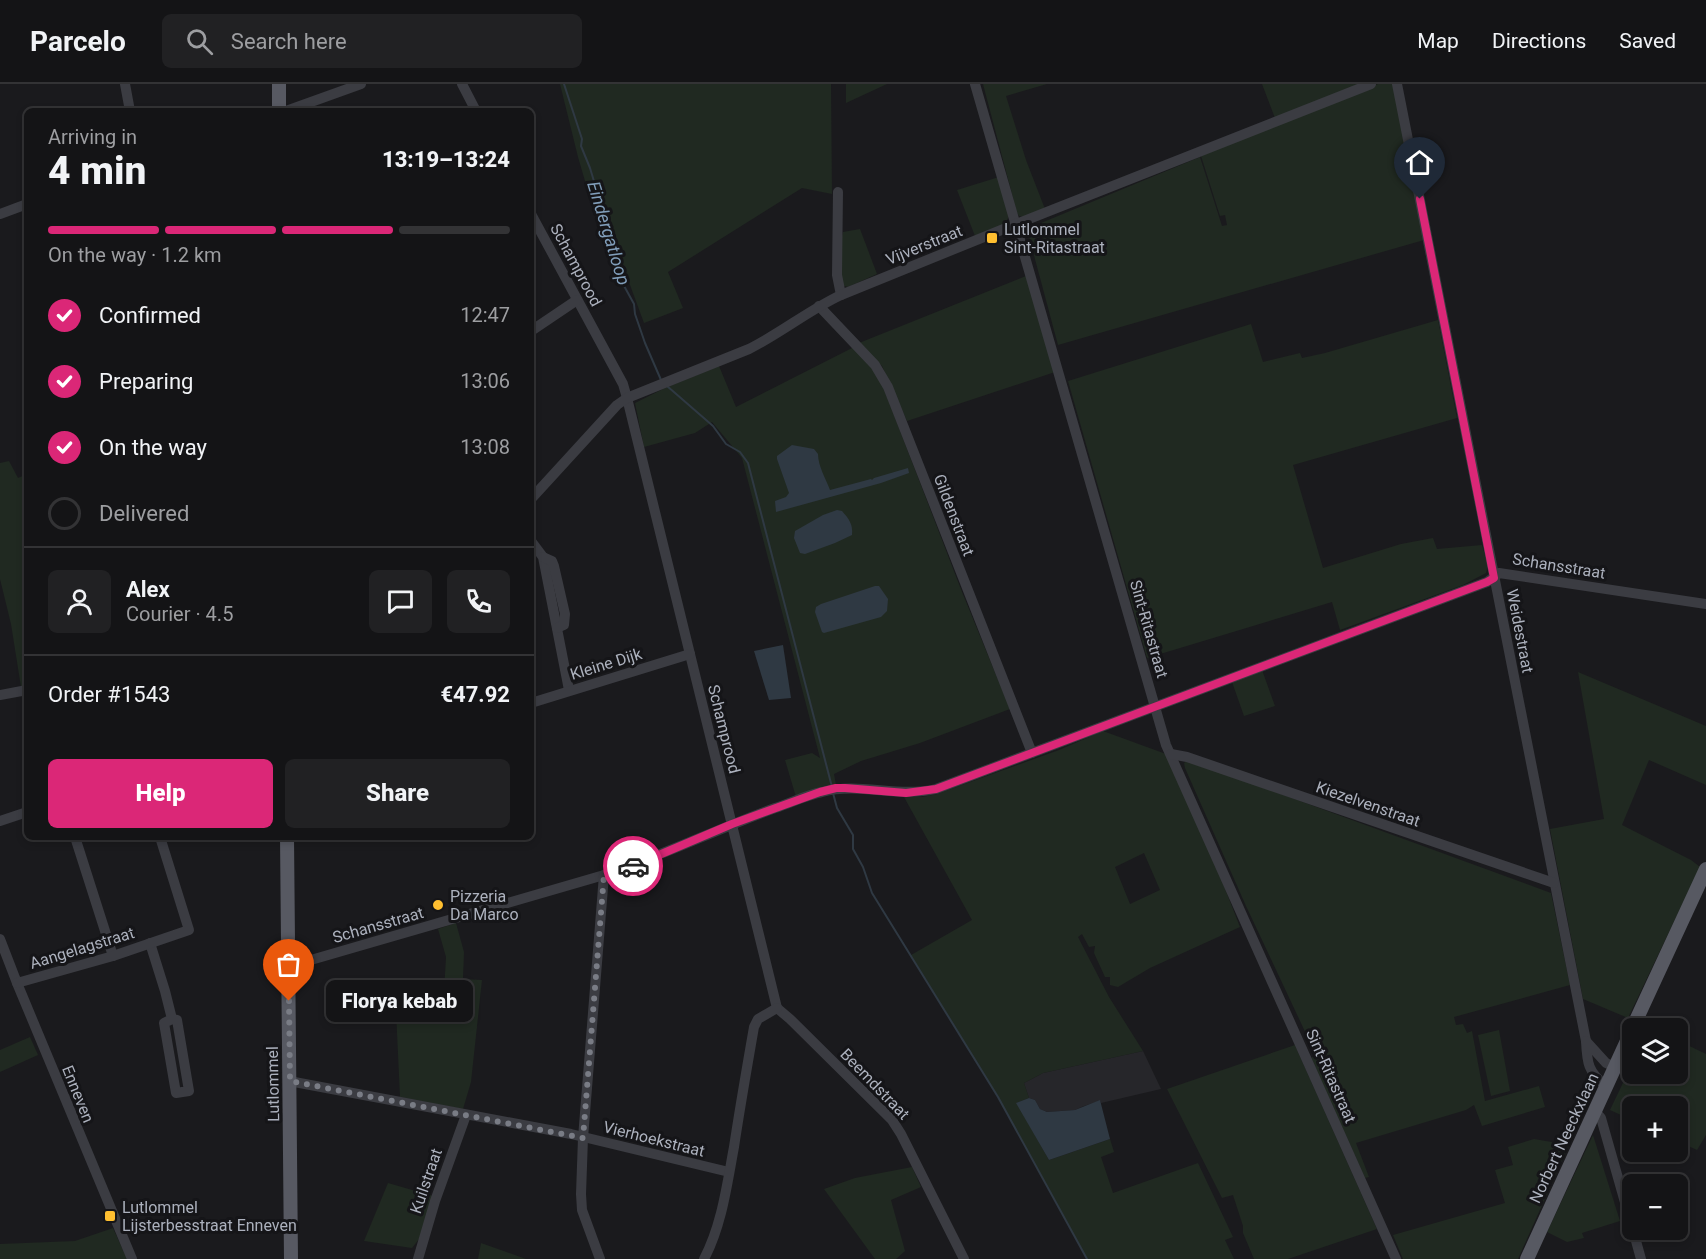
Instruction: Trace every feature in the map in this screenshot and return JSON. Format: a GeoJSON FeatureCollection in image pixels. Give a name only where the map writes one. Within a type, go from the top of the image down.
{"type":"FeatureCollection","features":[{"type":"Feature","properties":{"kind":"main road"},"geometry":{"type":"LineString","coordinates":[[279,84],[279,108]]}},
{"type":"Feature","properties":{"kind":"main road","name":"Lutlommel"},"geometry":{"type":"LineString","coordinates":[[287,840],[291,1259]]}},
{"type":"Feature","properties":{"kind":"main road","name":"Norbert Neeckxlaan"},"geometry":{"type":"LineString","coordinates":[[1637,1018],[1706,869]]}},
{"type":"Feature","properties":{"kind":"main road","name":"Norbert Neeckxlaan"},"geometry":{"type":"LineString","coordinates":[[1527,1259],[1622,1051]]}},
{"type":"Feature","properties":{"kind":"street"},"geometry":{"type":"LineString","coordinates":[[125,84],[129,108]]}},
{"type":"Feature","properties":{"kind":"street"},"geometry":{"type":"LineString","coordinates":[[294,108],[361,84]]}},
{"type":"Feature","properties":{"kind":"street"},"geometry":{"type":"LineString","coordinates":[[462,84],[474,108]]}},
{"type":"Feature","properties":{"kind":"street","name":"Sint-Ritastraat"},"geometry":{"type":"LineString","coordinates":[[975,84],[1171,754],[1396,1259]]}},
{"type":"Feature","properties":{"kind":"street","name":"Vijverstraat"},"geometry":{"type":"LineString","coordinates":[[534,496],[617,405],[627,398],[756,345],[841,295],[1371,84]]}},
{"type":"Feature","properties":{"kind":"street","name":"Weidestraat"},"geometry":{"type":"LineString","coordinates":[[1397,84],[1586,1041],[1589,1067],[1606,1086]]}},
{"type":"Feature","properties":{"kind":"street"},"geometry":{"type":"LineString","coordinates":[[838,192],[837,275],[841,295]]}},
{"type":"Feature","properties":{"kind":"street"},"geometry":{"type":"LineString","coordinates":[[0,213],[24,205]]}},
{"type":"Feature","properties":{"kind":"street","name":"Schamprood"},"geometry":{"type":"LineString","coordinates":[[534,220],[623,384],[777,1008]]}},
{"type":"Feature","properties":{"kind":"street"},"geometry":{"type":"LineString","coordinates":[[534,329],[577,300]]}},
{"type":"Feature","properties":{"kind":"street","name":"Gildenstraat"},"geometry":{"type":"LineString","coordinates":[[819,306],[875,365],[884,379],[1032,753]]}},
{"type":"Feature","properties":{"kind":"street"},"geometry":{"type":"LineString","coordinates":[[534,545],[543,557],[569,690]]}},
{"type":"Feature","properties":{"kind":"street","name":"Schansstraat"},"geometry":{"type":"LineString","coordinates":[[288,963],[304,962],[604,875],[820,792],[833,789],[925,792],[957,782],[1476,586],[1494,578],[1499,573],[1706,604]]}},
{"type":"Feature","properties":{"kind":"street","name":"Kleine Dijk"},"geometry":{"type":"LineString","coordinates":[[534,702],[690,654]]}},
{"type":"Feature","properties":{"kind":"street"},"geometry":{"type":"LineString","coordinates":[[0,695],[24,691]]}},
{"type":"Feature","properties":{"kind":"street","name":"Kiezelvenstraat"},"geometry":{"type":"LineString","coordinates":[[1171,754],[1187,757],[1554,883]]}},
{"type":"Feature","properties":{"kind":"street"},"geometry":{"type":"LineString","coordinates":[[0,821],[24,813]]}},
{"type":"Feature","properties":{"kind":"street"},"geometry":{"type":"LineString","coordinates":[[76,840],[113,956]]}},
{"type":"Feature","properties":{"kind":"street"},"geometry":{"type":"LineString","coordinates":[[150,943],[189,930],[161,840]]}},
{"type":"Feature","properties":{"kind":"street"},"geometry":{"type":"LineString","coordinates":[[600,1259],[582,1210],[581,1194],[583,1138],[604,875]]}},
{"type":"Feature","properties":{"kind":"street","name":"Enneven"},"geometry":{"type":"LineString","coordinates":[[0,939],[16,983],[132,1259]]}},
{"type":"Feature","properties":{"kind":"street","name":"Aangelagstraat"},"geometry":{"type":"LineString","coordinates":[[16,983],[113,956],[150,943],[172,1018],[177,1020],[189,1091],[176,1093],[164,1023],[172,1018]]}},
{"type":"Feature","properties":{"kind":"street"},"geometry":{"type":"LineString","coordinates":[[704,1259],[717,1228],[754,1027],[758,1019],[777,1008]]}},
{"type":"Feature","properties":{"kind":"street","name":"Beemdstraat"},"geometry":{"type":"LineString","coordinates":[[777,1008],[892,1120],[964,1259]]}},
{"type":"Feature","properties":{"kind":"street"},"geometry":{"type":"LineString","coordinates":[[1586,1041],[1606,1063],[1615,1067]]}},
{"type":"Feature","properties":{"kind":"street","name":"Vierhoekstraat"},"geometry":{"type":"LineString","coordinates":[[290,1081],[583,1138],[729,1172]]}},
{"type":"Feature","properties":{"kind":"street"},"geometry":{"type":"LineString","coordinates":[[1595,1111],[1601,1118],[1622,1190]]}},
{"type":"Feature","properties":{"kind":"street","name":"Kuilstraat"},"geometry":{"type":"LineString","coordinates":[[418,1259],[435,1201],[466,1114]]}},
{"type":"Feature","properties":{"kind":"street"},"geometry":{"type":"LineString","coordinates":[[1636,1240],[1641,1259]]}},
{"type":"Feature","properties":{"kind":"shaded area"},"geometry":{"type":"Polygon","coordinates":[[[560,84],[831,84],[832,194],[802,188],[668,272],[683,308],[644,323],[605,217],[597,220],[594,212],[560,84]]]}},
{"type":"Feature","properties":{"kind":"shaded area"},"geometry":{"type":"Polygon","coordinates":[[[846,84],[887,84],[846,103],[846,84]]]}},
{"type":"Feature","properties":{"kind":"shaded area"},"geometry":{"type":"Polygon","coordinates":[[[983,84],[1047,84],[1006,96],[1026,160],[1045,209],[1023,217],[1017,213],[983,84]]]}},
{"type":"Feature","properties":{"kind":"shaded area"},"geometry":{"type":"Polygon","coordinates":[[[1262,84],[1362,84],[1275,118],[1262,84]]]}},
{"type":"Feature","properties":{"kind":"shaded area"},"geometry":{"type":"Polygon","coordinates":[[[1378,84],[1394,84],[1424,240],[1058,345],[1028,233],[1029,228],[1200,157],[1222,226],[1227,225],[1225,215],[1220,216],[1201,156],[1378,84]]]}},
{"type":"Feature","properties":{"kind":"shaded area"},"geometry":{"type":"Polygon","coordinates":[[[999,177],[1009,215],[1007,220],[995,229],[975,236],[957,190],[999,177]]]}},
{"type":"Feature","properties":{"kind":"shaded area"},"geometry":{"type":"Polygon","coordinates":[[[860,229],[877,274],[848,287],[841,285],[841,240],[843,232],[860,229]]]}},
{"type":"Feature","properties":{"kind":"shaded area"},"geometry":{"type":"Polygon","coordinates":[[[1026,276],[1055,372],[907,421],[882,366],[859,343],[1026,276]]]}},
{"type":"Feature","properties":{"kind":"shaded area"},"geometry":{"type":"Polygon","coordinates":[[[1438,320],[1457,418],[1293,465],[1323,568],[1401,544],[1433,538],[1437,549],[1482,545],[1488,566],[1486,573],[1463,585],[1340,630],[1332,602],[1147,658],[1068,381],[1251,324],[1263,362],[1300,353],[1302,358],[1325,353],[1438,320]]]}},
{"type":"Feature","properties":{"kind":"shaded area"},"geometry":{"type":"Polygon","coordinates":[[[854,347],[879,376],[962,592],[1010,709],[920,743],[861,761],[834,774],[836,785],[796,797],[785,760],[812,753],[820,758],[742,458],[712,422],[695,433],[644,447],[635,403],[719,366],[736,407],[854,347]]]}},
{"type":"Feature","properties":{"kind":"shaded area"},"geometry":{"type":"Polygon","coordinates":[[[792,445],[814,449],[818,454],[830,490],[908,468],[909,473],[776,512],[775,501],[786,497],[789,493],[777,456],[792,445]]]}},
{"type":"Feature","properties":{"kind":"shaded area"},"geometry":{"type":"Polygon","coordinates":[[[9,461],[18,478],[24,475],[24,686],[21,687],[11,624],[0,579],[0,463],[9,461]]]}},
{"type":"Feature","properties":{"kind":"shaded area"},"geometry":{"type":"Polygon","coordinates":[[[837,510],[842,511],[849,519],[852,535],[805,554],[800,553],[794,538],[795,531],[837,510]]]}},
{"type":"Feature","properties":{"kind":"shaded area"},"geometry":{"type":"Polygon","coordinates":[[[879,586],[888,599],[887,611],[881,617],[822,632],[815,612],[816,607],[879,586]]]}},
{"type":"Feature","properties":{"kind":"shaded area"},"geometry":{"type":"Polygon","coordinates":[[[783,645],[791,698],[769,700],[754,651],[783,645]]]}},
{"type":"Feature","properties":{"kind":"shaded area"},"geometry":{"type":"Polygon","coordinates":[[[1262,670],[1275,706],[1244,716],[1232,682],[1262,670]]]}},
{"type":"Feature","properties":{"kind":"shaded area"},"geometry":{"type":"Polygon","coordinates":[[[1578,672],[1706,726],[1706,785],[1649,760],[1622,825],[1691,860],[1700,867],[1628,1018],[1583,999],[1550,829],[1604,819],[1578,672]]]}},
{"type":"Feature","properties":{"kind":"shaded area"},"geometry":{"type":"Polygon","coordinates":[[[1103,731],[1166,754],[1213,858],[1240,927],[1150,968],[1118,987],[1110,985],[1110,977],[1105,977],[1094,953],[1095,946],[1089,947],[1082,934],[1078,937],[1109,997],[1143,1051],[1043,1073],[1024,1083],[1029,1098],[1017,1103],[1049,1160],[1110,1139],[1114,1152],[1101,1157],[1113,1193],[1198,1163],[1233,1237],[1225,1240],[1234,1259],[1087,1259],[998,1097],[911,955],[972,920],[904,797],[937,794],[1059,750],[1103,731]],[[1144,853],[1115,867],[1130,904],[1160,890],[1144,853]]]}},
{"type":"Feature","properties":{"kind":"shaded area"},"geometry":{"type":"Polygon","coordinates":[[[1187,761],[1551,893],[1570,985],[1454,1017],[1456,1025],[1463,1024],[1467,1033],[1472,1031],[1485,1101],[1539,1086],[1545,1107],[1482,1126],[1474,1105],[1466,1110],[1356,1143],[1369,1177],[1365,1178],[1311,1058],[1316,1055],[1246,906],[1185,768],[1184,763],[1187,761]]]}},
{"type":"Feature","properties":{"kind":"shaded area"},"geometry":{"type":"Polygon","coordinates":[[[456,923],[464,952],[463,979],[482,980],[471,1082],[463,1109],[400,1097],[396,1011],[408,1010],[408,993],[444,992],[446,957],[438,929],[456,923]]]}},
{"type":"Feature","properties":{"kind":"shaded area"},"geometry":{"type":"Polygon","coordinates":[[[1499,1030],[1510,1091],[1491,1096],[1478,1035],[1499,1030]]]}},
{"type":"Feature","properties":{"kind":"shaded area"},"geometry":{"type":"Polygon","coordinates":[[[30,1037],[38,1055],[0,1072],[0,1050],[30,1037]]]}},
{"type":"Feature","properties":{"kind":"shaded area"},"geometry":{"type":"Polygon","coordinates":[[[1295,1045],[1377,1229],[1288,1259],[1254,1259],[1243,1233],[1233,1195],[1222,1198],[1167,1089],[1295,1045]]]}},
{"type":"Feature","properties":{"kind":"shaded area"},"geometry":{"type":"Polygon","coordinates":[[[1688,1045],[1706,1054],[1706,1135],[1697,1150],[1688,1146],[1688,1096],[1622,1096],[1622,1115],[1610,1110],[1622,1084],[1688,1084],[1688,1045]]]}},
{"type":"Feature","properties":{"kind":"shaded area"},"geometry":{"type":"Polygon","coordinates":[[[1143,1051],[1161,1089],[1101,1103],[1100,1101],[1075,1110],[1047,1112],[1040,1109],[1035,1100],[1029,1098],[1024,1083],[1043,1073],[1143,1051]]]}},
{"type":"Feature","properties":{"kind":"shaded area"},"geometry":{"type":"Polygon","coordinates":[[[1029,1098],[1035,1100],[1040,1109],[1047,1112],[1075,1110],[1100,1100],[1110,1139],[1049,1160],[1016,1103],[1029,1098]]]}},
{"type":"Feature","properties":{"kind":"shaded area"},"geometry":{"type":"Polygon","coordinates":[[[1593,1135],[1620,1221],[1582,1233],[1584,1238],[1567,1242],[1547,1232],[1593,1135]]]}},
{"type":"Feature","properties":{"kind":"shaded area"},"geometry":{"type":"Polygon","coordinates":[[[1534,1139],[1569,1145],[1518,1259],[1403,1259],[1393,1235],[1505,1203],[1495,1170],[1513,1165],[1508,1147],[1534,1139]]]}},
{"type":"Feature","properties":{"kind":"shaded area"},"geometry":{"type":"Polygon","coordinates":[[[912,1167],[921,1187],[891,1200],[905,1251],[896,1259],[875,1259],[824,1189],[855,1178],[912,1167]]]}},
{"type":"Feature","properties":{"kind":"shaded area"},"geometry":{"type":"Polygon","coordinates":[[[388,1183],[433,1196],[419,1239],[412,1248],[364,1241],[388,1183]]]}},
{"type":"Feature","properties":{"kind":"shaded area"},"geometry":{"type":"Polygon","coordinates":[[[113,1228],[127,1259],[0,1259],[0,1244],[75,1241],[113,1228]]]}},
{"type":"Feature","properties":{"kind":"shaded area"},"geometry":{"type":"Polygon","coordinates":[[[481,1243],[526,1259],[478,1259],[481,1243]]]}},
{"type":"Feature","properties":{"kind":"waterway","name":"Eindergatloop"},"geometry":{"type":"LineString","coordinates":[[564,84],[582,139],[581,146],[602,208],[607,238],[612,244],[617,264],[622,269],[623,284],[634,304],[645,343],[661,380]]}},
{"type":"Feature","properties":{"kind":"waterway"},"geometry":{"type":"LineString","coordinates":[[667,386],[713,426],[726,444],[740,452],[748,463],[832,787]]}},
{"type":"Feature","properties":{"kind":"waterway"},"geometry":{"type":"LineString","coordinates":[[833,793],[837,808],[853,835],[853,849],[863,867],[872,893],[998,1097],[1087,1259]]}},
{"type":"Feature","properties":{"kind":"way so far"},"geometry":{"type":"LineString","coordinates":[[289,1001],[290,1081],[583,1138],[604,875],[633,866]]}},
{"type":"Feature","properties":{"kind":"place","name":"Lutlommel Sint-Ritastraat"},"geometry":{"type":"Point","coordinates":[992,238]}},
{"type":"Feature","properties":{"kind":"place","name":"Pizzeria Da Marco"},"geometry":{"type":"Point","coordinates":[438,905]}},
{"type":"Feature","properties":{"kind":"place","name":"Florya kebab"},"geometry":{"type":"Point","coordinates":[289,1001]}},
{"type":"Feature","properties":{"kind":"place","name":"Lutlommel Lijsterbesstraat Enneven"},"geometry":{"type":"Point","coordinates":[110,1216]}},
{"type":"Feature","properties":{"kind":"route"},"geometry":{"type":"LineString","coordinates":[[633,866],[732,824],[820,792],[836,788],[906,793],[925,792],[957,782],[1494,578],[1420,199]]}}]}
